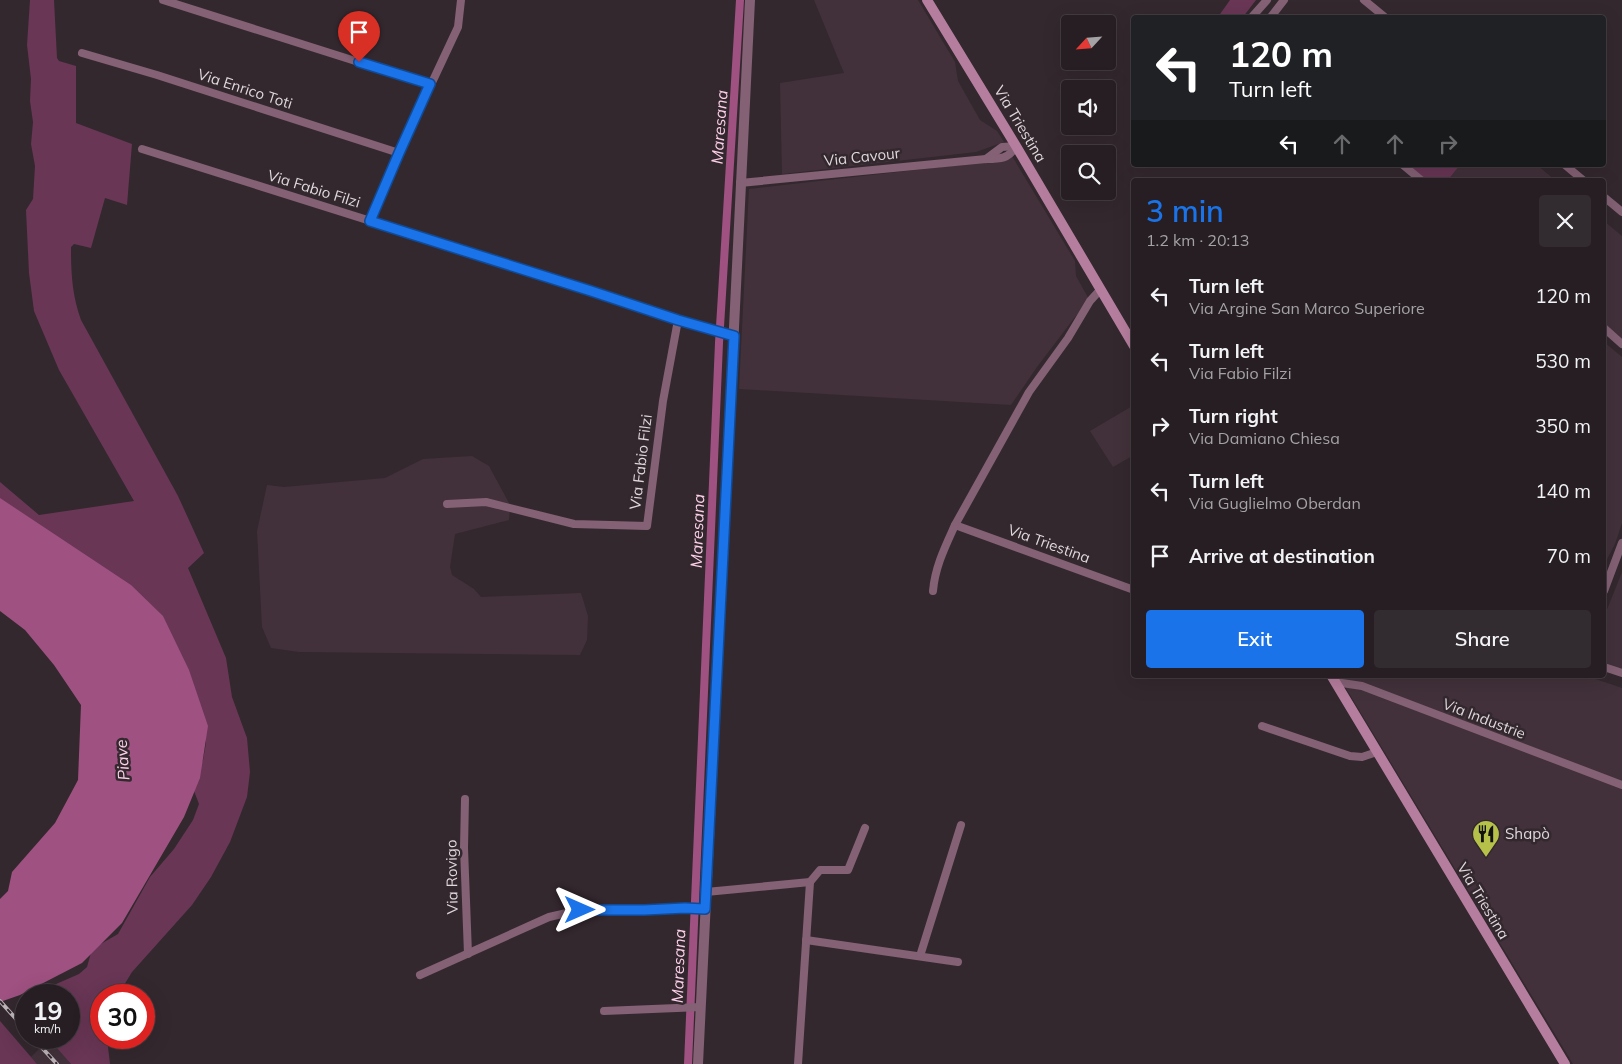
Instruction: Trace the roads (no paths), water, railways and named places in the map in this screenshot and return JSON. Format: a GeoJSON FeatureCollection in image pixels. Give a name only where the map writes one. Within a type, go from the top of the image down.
{"type":"FeatureCollection","features":[{"type":"Feature","properties":{"kind":"main road","name":"Via Triestina"},"geometry":{"type":"LineString","coordinates":[[927,0],[1131,341]]}},
{"type":"Feature","properties":{"kind":"main road","name":"Via Triestina"},"geometry":{"type":"LineString","coordinates":[[1333,679],[1565,1064]]}},
{"type":"Feature","properties":{"kind":"street"},"geometry":{"type":"LineString","coordinates":[[163,0],[430,84]]}},
{"type":"Feature","properties":{"kind":"street"},"geometry":{"type":"LineString","coordinates":[[370,221],[430,84],[458,27],[461,0]]}},
{"type":"Feature","properties":{"kind":"street"},"geometry":{"type":"LineString","coordinates":[[698,1064],[703,908],[706,892],[731,336],[750,0]]}},
{"type":"Feature","properties":{"kind":"street"},"geometry":{"type":"LineString","coordinates":[[1254,15],[1267,0]]}},
{"type":"Feature","properties":{"kind":"street"},"geometry":{"type":"LineString","coordinates":[[1272,15],[1284,0]]}},
{"type":"Feature","properties":{"kind":"street"},"geometry":{"type":"LineString","coordinates":[[1364,0],[1382,15]]}},
{"type":"Feature","properties":{"kind":"street","name":"Via Enrico Toti"},"geometry":{"type":"LineString","coordinates":[[82,53],[399,153]]}},
{"type":"Feature","properties":{"kind":"street","name":"Via Cavour"},"geometry":{"type":"LineString","coordinates":[[740,183],[986,159],[1002,147],[1016,146]]}},
{"type":"Feature","properties":{"kind":"street","name":"Via Fabio Filzi"},"geometry":{"type":"LineString","coordinates":[[142,149],[731,336]]}},
{"type":"Feature","properties":{"kind":"street"},"geometry":{"type":"LineString","coordinates":[[1405,167],[1418,178]]}},
{"type":"Feature","properties":{"kind":"street"},"geometry":{"type":"LineString","coordinates":[[1567,167],[1581,178]]}},
{"type":"Feature","properties":{"kind":"street"},"geometry":{"type":"LineString","coordinates":[[1606,199],[1622,212]]}},
{"type":"Feature","properties":{"kind":"street"},"geometry":{"type":"LineString","coordinates":[[933,591],[934,576],[955,525],[1029,392],[1072,332],[1090,301],[1100,290]]}},
{"type":"Feature","properties":{"kind":"street","name":"Via Fabio Filzi"},"geometry":{"type":"LineString","coordinates":[[447,504],[486,502],[574,524],[647,526],[663,401],[678,320]]}},
{"type":"Feature","properties":{"kind":"street"},"geometry":{"type":"LineString","coordinates":[[1606,330],[1622,344]]}},
{"type":"Feature","properties":{"kind":"street","name":"Via Triestina"},"geometry":{"type":"LineString","coordinates":[[955,525],[1131,589]]}},
{"type":"Feature","properties":{"kind":"street"},"geometry":{"type":"LineString","coordinates":[[1606,586],[1622,543]]}},
{"type":"Feature","properties":{"kind":"street"},"geometry":{"type":"LineString","coordinates":[[1606,668],[1622,673]]}},
{"type":"Feature","properties":{"kind":"street","name":"Via Industrie"},"geometry":{"type":"LineString","coordinates":[[1333,679],[1362,686],[1622,785]]}},
{"type":"Feature","properties":{"kind":"street"},"geometry":{"type":"LineString","coordinates":[[1262,726],[1350,756],[1362,757],[1377,752]]}},
{"type":"Feature","properties":{"kind":"street","name":"Via Rovigo"},"geometry":{"type":"LineString","coordinates":[[465,799],[464,848],[468,954]]}},
{"type":"Feature","properties":{"kind":"street"},"geometry":{"type":"LineString","coordinates":[[920,956],[961,825]]}},
{"type":"Feature","properties":{"kind":"street"},"geometry":{"type":"LineString","coordinates":[[798,1064],[810,882],[820,870],[848,870],[865,828]]}},
{"type":"Feature","properties":{"kind":"street"},"geometry":{"type":"LineString","coordinates":[[706,892],[810,882]]}},
{"type":"Feature","properties":{"kind":"street"},"geometry":{"type":"LineString","coordinates":[[420,975],[542,920],[580,910],[703,908]]}},
{"type":"Feature","properties":{"kind":"street"},"geometry":{"type":"LineString","coordinates":[[806,940],[958,962]]}},
{"type":"Feature","properties":{"kind":"street"},"geometry":{"type":"LineString","coordinates":[[604,1011],[699,1007]]}},
{"type":"Feature","properties":{"kind":"water","name":"Piave"},"geometry":{"type":"Polygon","coordinates":[[[0,498],[131,585],[163,616],[189,670],[208,726],[200,778],[184,817],[122,923],[82,963],[41,984],[15,984],[15,997],[0,1002],[0,899],[8,891],[12,872],[55,823],[78,780],[81,705],[54,665],[25,630],[0,611],[0,498]]]}},
{"type":"Feature","properties":{"kind":"waterway","name":"Maresana"},"geometry":{"type":"LineString","coordinates":[[688,1064],[719,343],[740,0]]}},
{"type":"Feature","properties":{"kind":"railway"},"geometry":{"type":"LineString","coordinates":[[0,1001],[15,1018]]}},
{"type":"Feature","properties":{"kind":"railway"},"geometry":{"type":"LineString","coordinates":[[43,1049],[57,1064]]}},
{"type":"Feature","properties":{"kind":"place","name":"Shapò"},"geometry":{"type":"Point","coordinates":[1486,858]}}]}
